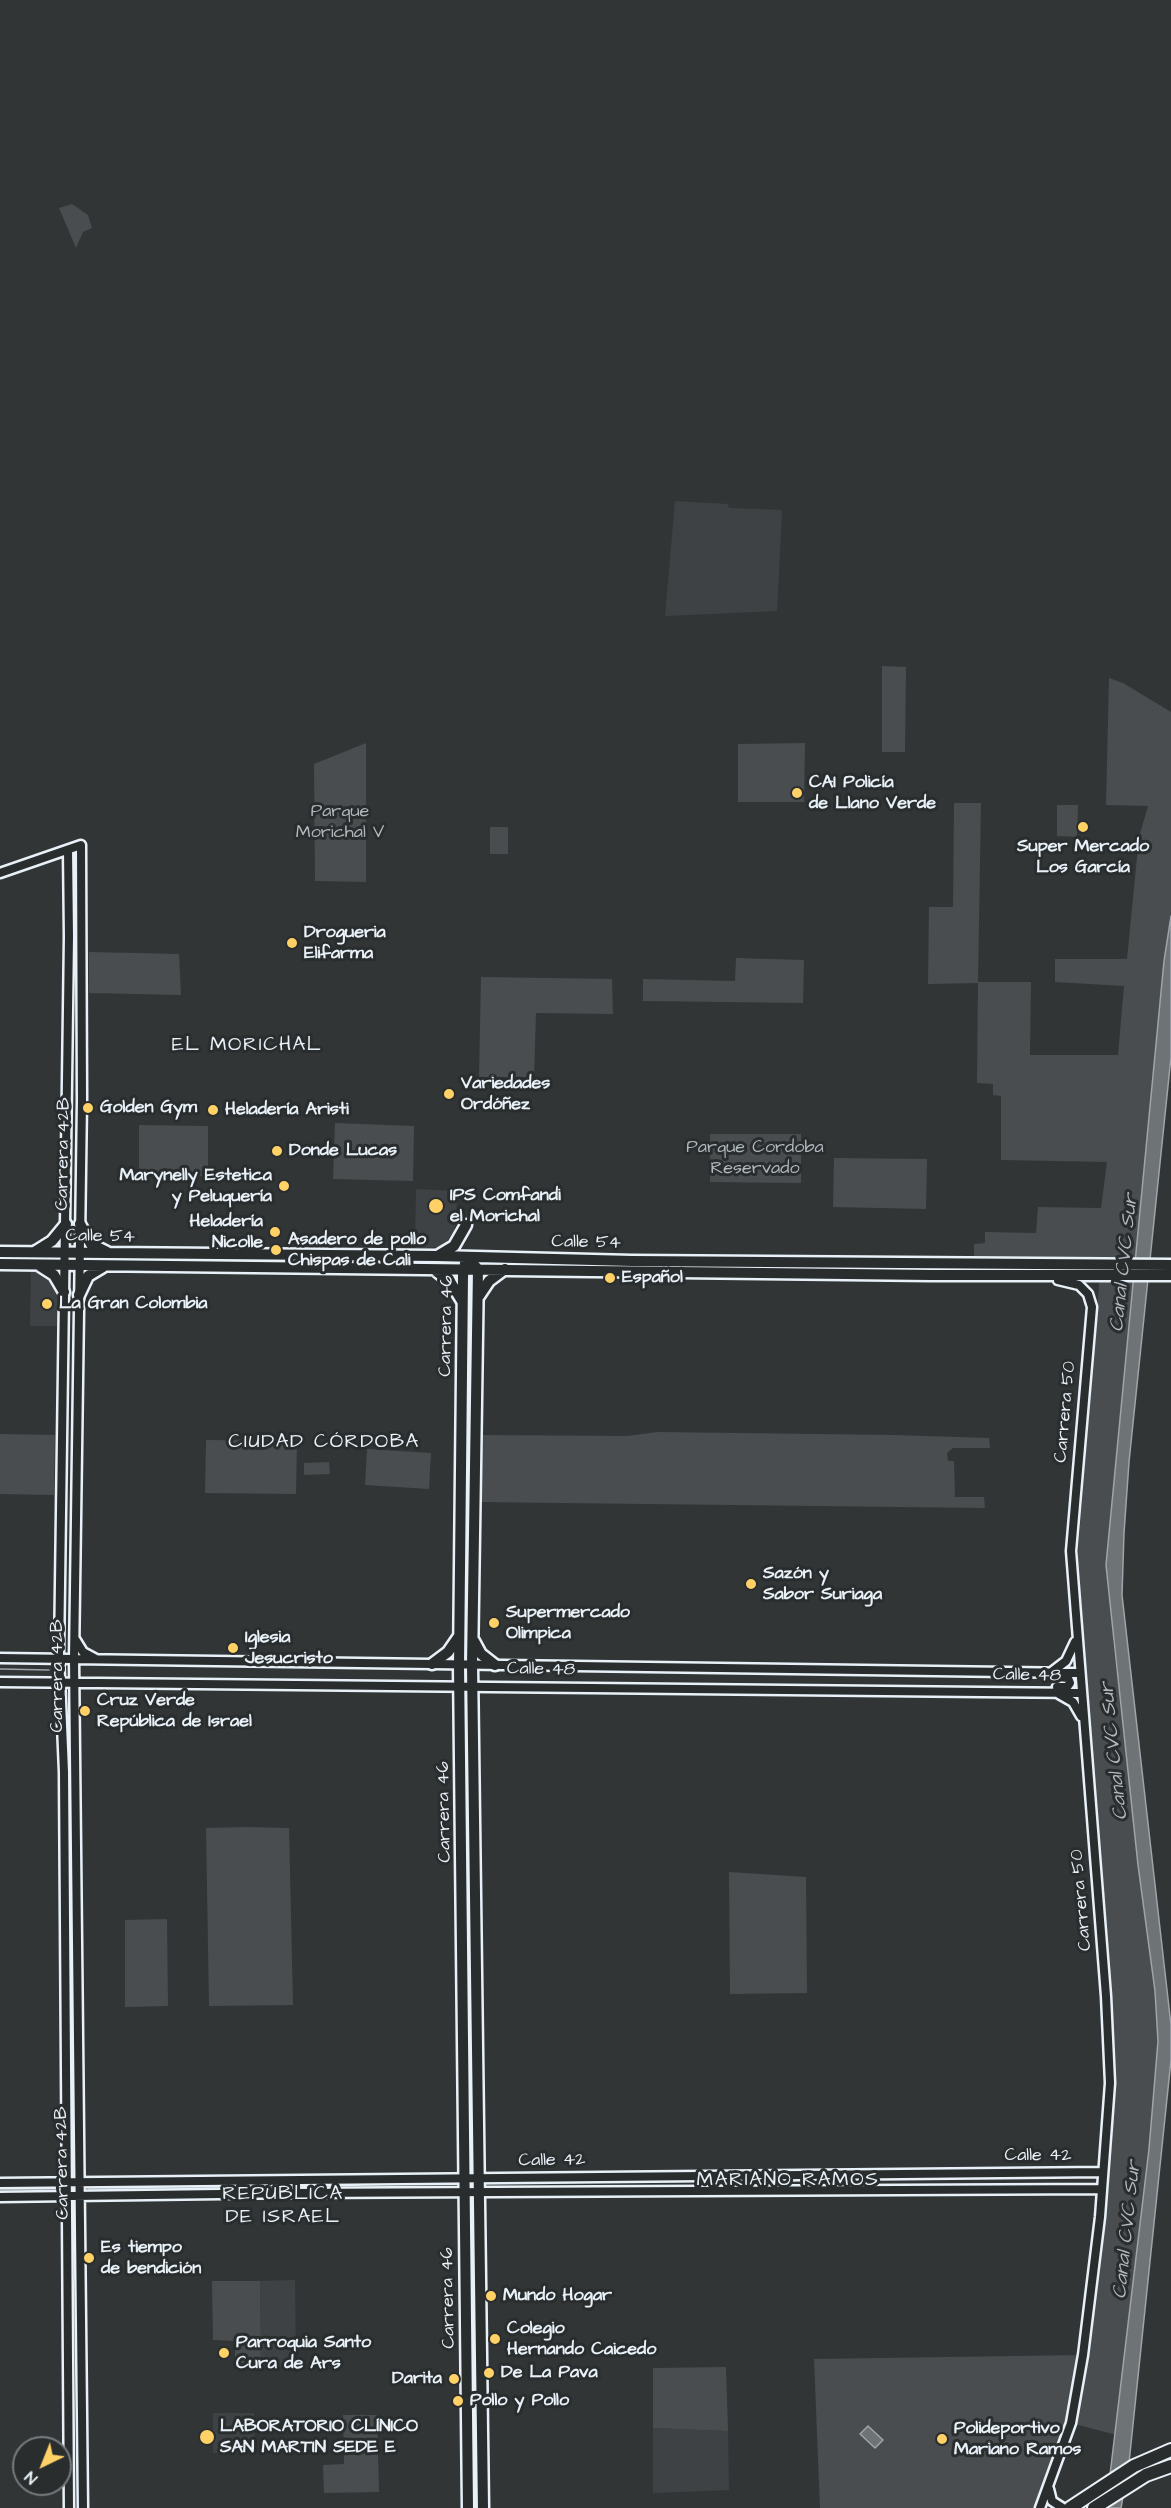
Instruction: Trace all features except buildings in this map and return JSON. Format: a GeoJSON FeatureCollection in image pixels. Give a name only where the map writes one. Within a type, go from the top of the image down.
{"type":"FeatureCollection","features":[{"type":"Feature","properties":{"kind":"highway"},"geometry":{"type":"LineString","coordinates":[[1070,2508],[1134,2466],[1171,2450]]}},
{"type":"Feature","properties":{"kind":"highway"},"geometry":{"type":"LineString","coordinates":[[1099,2505],[1152,2472],[1171,2466]]}},
{"type":"Feature","properties":{"kind":"main road"},"geometry":{"type":"LineString","coordinates":[[64,1292],[54,1275],[32,1258],[52,1241],[66,1224]]}},
{"type":"Feature","properties":{"kind":"main road"},"geometry":{"type":"LineString","coordinates":[[80,1224],[86,1238],[97,1248],[119,1254]]}},
{"type":"Feature","properties":{"kind":"main road"},"geometry":{"type":"LineString","coordinates":[[437,1256],[454,1246],[466,1225]]}},
{"type":"Feature","properties":{"kind":"main road","name":"Calle 54"},"geometry":{"type":"LineString","coordinates":[[0,1252],[64,1265],[435,1270],[931,1275],[1171,1264]]}},
{"type":"Feature","properties":{"kind":"main road","name":"Calle 54"},"geometry":{"type":"LineString","coordinates":[[0,1264],[64,1253],[437,1256],[1083,1268],[1171,1275]]}},
{"type":"Feature","properties":{"kind":"main road","name":"Carrera 46"},"geometry":{"type":"LineString","coordinates":[[466,1257],[463,1269],[459,1665],[468,2508]]}},
{"type":"Feature","properties":{"kind":"main road","name":"Carrera 46"},"geometry":{"type":"LineString","coordinates":[[466,1257],[478,1269],[472,1665],[483,2508]]}},
{"type":"Feature","properties":{"kind":"main road"},"geometry":{"type":"LineString","coordinates":[[79,1295],[83,1283],[90,1274],[108,1266]]}},
{"type":"Feature","properties":{"kind":"main road"},"geometry":{"type":"LineString","coordinates":[[477,1305],[487,1283],[505,1269]]}},
{"type":"Feature","properties":{"kind":"main road"},"geometry":{"type":"LineString","coordinates":[[435,1270],[451,1283],[463,1304]]}},
{"type":"Feature","properties":{"kind":"main road"},"geometry":{"type":"LineString","coordinates":[[462,1362],[469,1364],[476,1362]]}},
{"type":"Feature","properties":{"kind":"main road"},"geometry":{"type":"LineString","coordinates":[[432,1665],[447,1652],[459,1635]]}},
{"type":"Feature","properties":{"kind":"main road"},"geometry":{"type":"LineString","coordinates":[[473,1638],[480,1654],[495,1665]]}},
{"type":"Feature","properties":{"kind":"street","name":"Carrera 42B"},"geometry":{"type":"LineString","coordinates":[[69,2508],[64,1772],[59,1637],[66,1224],[68,850],[81,845],[80,1224],[74,1683],[84,2508]]}},
{"type":"Feature","properties":{"kind":"street"},"geometry":{"type":"LineString","coordinates":[[0,873],[68,850]]}},
{"type":"Feature","properties":{"kind":"street","name":"Calle 54"},"geometry":{"type":"LineString","coordinates":[[931,1275],[977,1279],[1067,1280],[1084,1289],[1092,1307]]}},
{"type":"Feature","properties":{"kind":"street","name":"Carrera 50"},"geometry":{"type":"LineString","coordinates":[[1040,2508],[1071,2423],[1083,2355],[1102,2189],[1110,2083],[1106,1996],[1071,1551],[1092,1307]]}},
{"type":"Feature","properties":{"kind":"street"},"geometry":{"type":"LineString","coordinates":[[63,1315],[64,1320],[70,1324],[74,1324],[79,1318]]}},
{"type":"Feature","properties":{"kind":"street"},"geometry":{"type":"LineString","coordinates":[[1052,1672],[1071,1653],[1077,1636]]}},
{"type":"Feature","properties":{"kind":"street"},"geometry":{"type":"LineString","coordinates":[[35,1659],[50,1652],[59,1637]]}},
{"type":"Feature","properties":{"kind":"street"},"geometry":{"type":"LineString","coordinates":[[74,1637],[83,1652],[99,1660]]}},
{"type":"Feature","properties":{"kind":"street","name":"Calle 48"},"geometry":{"type":"LineString","coordinates":[[0,1658],[1079,1673]]}},
{"type":"Feature","properties":{"kind":"street"},"geometry":{"type":"LineString","coordinates":[[1040,1692],[1047,1687],[1067,1687],[1070,1683],[1066,1677],[1046,1676],[1042,1672]]}},
{"type":"Feature","properties":{"kind":"street","name":"Calle 48"},"geometry":{"type":"LineString","coordinates":[[0,1682],[1081,1692]]}},
{"type":"Feature","properties":{"kind":"street"},"geometry":{"type":"LineString","coordinates":[[1055,1692],[1072,1702],[1083,1719]]}},
{"type":"Feature","properties":{"kind":"street","name":"Calle 42"},"geometry":{"type":"LineString","coordinates":[[0,2183],[1103,2172]]}},
{"type":"Feature","properties":{"kind":"street","name":"Calle 42"},"geometry":{"type":"LineString","coordinates":[[0,2197],[1102,2189]]}},
{"type":"Feature","properties":{"kind":"street"},"geometry":{"type":"LineString","coordinates":[[1050,2485],[1052,2501],[1063,2508]]}},
{"type":"Feature","properties":{"kind":"shaded area"},"geometry":{"type":"Polygon","coordinates":[[[675,501],[728,504],[729,508],[782,510],[777,611],[665,616],[675,501]]]}},
{"type":"Feature","properties":{"kind":"shaded area"},"geometry":{"type":"Polygon","coordinates":[[[1171,916],[1171,1057],[1129,1462],[1122,1595],[1171,2025],[1171,2060],[1129,2463],[1121,2508],[1106,2508],[1149,2149],[1158,2041],[1155,1991],[1138,1865],[1106,1565],[1164,961],[1171,916]]]}},
{"type":"Feature","properties":{"kind":"shaded area","name":"IPS Comfandi el Morichal"},"geometry":{"type":"Polygon","coordinates":[[[416,1189],[458,1191],[454,1232],[438,1247],[415,1249],[416,1189]]]}},
{"type":"Feature","properties":{"kind":"shaded area","name":"La Gran Colombia"},"geometry":{"type":"Polygon","coordinates":[[[31,1264],[58,1280],[63,1326],[30,1326],[31,1264]]]}},
{"type":"Feature","properties":{"kind":"shaded area"},"geometry":{"type":"Polygon","coordinates":[[[295,2280],[296,2366],[261,2366],[260,2281],[295,2280]]]}},
{"type":"Feature","properties":{"kind":"shaded area"},"geometry":{"type":"Polygon","coordinates":[[[213,2413],[254,2413],[255,2453],[213,2453],[213,2413]]]}},
{"type":"Feature","properties":{"kind":"shaded area"},"geometry":{"type":"Polygon","coordinates":[[[868,2426],[883,2440],[875,2448],[860,2434],[868,2426]]]}},
{"type":"Feature","properties":{"kind":"shaded area"},"geometry":{"type":"Polygon","coordinates":[[[653,2428],[728,2431],[729,2490],[653,2493],[653,2428]]]}},
{"type":"Feature","properties":{"kind":"green space"},"geometry":{"type":"Polygon","coordinates":[[[72,204],[88,215],[92,228],[83,232],[76,248],[59,208],[72,204]]]}},
{"type":"Feature","properties":{"kind":"green space"},"geometry":{"type":"Polygon","coordinates":[[[882,666],[906,667],[905,752],[882,752],[882,666]]]}},
{"type":"Feature","properties":{"kind":"green space"},"geometry":{"type":"Polygon","coordinates":[[[1109,678],[1123,683],[1171,712],[1171,916],[1164,961],[1124,1377],[1113,1641],[1155,1991],[1158,2041],[1157,2080],[1116,2435],[1071,2423],[1040,2508],[820,2508],[814,2359],[1082,2355],[1100,2217],[1106,2194],[1114,2083],[1109,1981],[1078,1585],[1078,1551],[1099,1286],[1097,1258],[974,1258],[974,1244],[985,1243],[985,1232],[1036,1233],[1038,1207],[1101,1208],[1107,1162],[1001,1160],[1001,1096],[993,1095],[993,1084],[977,1083],[978,983],[928,984],[929,907],[953,907],[954,803],[981,803],[978,982],[1031,982],[1030,1055],[1118,1055],[1124,986],[1055,982],[1055,959],[1127,959],[1139,837],[1148,806],[1106,805],[1109,678]]]}},
{"type":"Feature","properties":{"kind":"green space","name":"Parque Morichal V"},"geometry":{"type":"Polygon","coordinates":[[[366,743],[366,882],[315,881],[314,764],[366,743]]]}},
{"type":"Feature","properties":{"kind":"green space"},"geometry":{"type":"Polygon","coordinates":[[[805,743],[804,802],[738,802],[738,744],[805,743]]]}},
{"type":"Feature","properties":{"kind":"green space"},"geometry":{"type":"Polygon","coordinates":[[[1057,805],[1078,805],[1077,837],[1057,836],[1057,805]]]}},
{"type":"Feature","properties":{"kind":"green space"},"geometry":{"type":"Polygon","coordinates":[[[490,827],[508,827],[508,854],[490,854],[490,827]]]}},
{"type":"Feature","properties":{"kind":"green space"},"geometry":{"type":"Polygon","coordinates":[[[89,952],[179,954],[181,995],[89,993],[89,952]]]}},
{"type":"Feature","properties":{"kind":"green space"},"geometry":{"type":"Polygon","coordinates":[[[736,958],[804,960],[803,1003],[643,1001],[643,979],[735,981],[736,958]]]}},
{"type":"Feature","properties":{"kind":"green space"},"geometry":{"type":"Polygon","coordinates":[[[481,977],[612,979],[613,1014],[536,1013],[534,1077],[479,1077],[481,977]]]}},
{"type":"Feature","properties":{"kind":"green space"},"geometry":{"type":"Polygon","coordinates":[[[335,1123],[414,1126],[413,1181],[333,1179],[335,1123]]]}},
{"type":"Feature","properties":{"kind":"green space"},"geometry":{"type":"Polygon","coordinates":[[[139,1125],[208,1126],[208,1176],[139,1176],[139,1125]]]}},
{"type":"Feature","properties":{"kind":"green space","name":"Parque Cordoba Reservado"},"geometry":{"type":"Polygon","coordinates":[[[710,1134],[801,1134],[801,1183],[710,1182],[710,1134]]]}},
{"type":"Feature","properties":{"kind":"green space"},"geometry":{"type":"Polygon","coordinates":[[[834,1158],[927,1159],[926,1209],[833,1207],[834,1158]]]}},
{"type":"Feature","properties":{"kind":"green space"},"geometry":{"type":"Polygon","coordinates":[[[658,1432],[989,1438],[990,1448],[953,1448],[947,1453],[948,1461],[954,1461],[955,1497],[984,1497],[985,1508],[478,1502],[479,1435],[627,1436],[658,1432]]]}},
{"type":"Feature","properties":{"kind":"green space"},"geometry":{"type":"Polygon","coordinates":[[[0,1434],[55,1435],[54,1495],[0,1494],[0,1434]]]}},
{"type":"Feature","properties":{"kind":"green space"},"geometry":{"type":"Polygon","coordinates":[[[206,1440],[297,1441],[296,1494],[205,1493],[206,1440]]]}},
{"type":"Feature","properties":{"kind":"green space"},"geometry":{"type":"Polygon","coordinates":[[[367,1449],[431,1453],[429,1489],[365,1485],[367,1449]]]}},
{"type":"Feature","properties":{"kind":"green space"},"geometry":{"type":"Polygon","coordinates":[[[329,1462],[330,1474],[304,1475],[304,1463],[329,1462]]]}},
{"type":"Feature","properties":{"kind":"green space"},"geometry":{"type":"Polygon","coordinates":[[[206,1828],[289,1828],[293,2005],[209,2006],[206,1828]]]}},
{"type":"Feature","properties":{"kind":"green space"},"geometry":{"type":"Polygon","coordinates":[[[729,1872],[806,1877],[807,1993],[730,1994],[729,1872]]]}},
{"type":"Feature","properties":{"kind":"green space"},"geometry":{"type":"Polygon","coordinates":[[[167,1919],[168,2006],[125,2007],[125,1920],[167,1919]]]}},
{"type":"Feature","properties":{"kind":"green space"},"geometry":{"type":"Polygon","coordinates":[[[212,2281],[260,2281],[261,2366],[235,2366],[235,2341],[213,2340],[212,2281]]]}},
{"type":"Feature","properties":{"kind":"green space"},"geometry":{"type":"Polygon","coordinates":[[[726,2367],[728,2431],[653,2428],[653,2368],[726,2367]]]}},
{"type":"Feature","properties":{"kind":"green space"},"geometry":{"type":"Polygon","coordinates":[[[343,2415],[377,2415],[379,2492],[324,2493],[323,2465],[344,2464],[343,2415]]]}},
{"type":"Feature","properties":{"kind":"waterway"},"geometry":{"type":"LineString","coordinates":[[0,1669],[49,1670]]}},
{"type":"Feature","properties":{"kind":"waterway"},"geometry":{"type":"LineString","coordinates":[[88,2189],[285,2187]]}},
{"type":"Feature","properties":{"kind":"waterway"},"geometry":{"type":"LineString","coordinates":[[0,2190],[57,2189]]}},
{"type":"Feature","properties":{"kind":"place","name":"CAI Policía de Llano Verde"},"geometry":{"type":"Point","coordinates":[797,793]}},
{"type":"Feature","properties":{"kind":"place","name":"Super Mercado Los García"},"geometry":{"type":"Point","coordinates":[1083,827]}},
{"type":"Feature","properties":{"kind":"place","name":"Drogueria Elifarma"},"geometry":{"type":"Point","coordinates":[292,943]}},
{"type":"Feature","properties":{"kind":"place","name":"Variedades Ordóñez"},"geometry":{"type":"Point","coordinates":[449,1094]}},
{"type":"Feature","properties":{"kind":"place","name":"Golden Gym"},"geometry":{"type":"Point","coordinates":[88,1108]}},
{"type":"Feature","properties":{"kind":"place","name":"Heladería Aristi"},"geometry":{"type":"Point","coordinates":[213,1110]}},
{"type":"Feature","properties":{"kind":"place","name":"Donde Lucas"},"geometry":{"type":"Point","coordinates":[277,1151]}},
{"type":"Feature","properties":{"kind":"place","name":"Marynelly Estetica y Peluquería"},"geometry":{"type":"Point","coordinates":[284,1186]}},
{"type":"Feature","properties":{"kind":"place","name":"IPS Comfandi el Morichal"},"geometry":{"type":"Point","coordinates":[436,1206]}},
{"type":"Feature","properties":{"kind":"place","name":"Heladería Nicolle"},"geometry":{"type":"Point","coordinates":[275,1232]}},
{"type":"Feature","properties":{"kind":"place","name":"Asadero de pollo Chispas de Cali"},"geometry":{"type":"Point","coordinates":[276,1250]}},
{"type":"Feature","properties":{"kind":"place","name":"Español"},"geometry":{"type":"Point","coordinates":[610,1278]}},
{"type":"Feature","properties":{"kind":"place","name":"La Gran Colombia"},"geometry":{"type":"Point","coordinates":[47,1304]}},
{"type":"Feature","properties":{"kind":"place","name":"Sazón y Sabor Suriaga"},"geometry":{"type":"Point","coordinates":[751,1584]}},
{"type":"Feature","properties":{"kind":"place","name":"Supermercado Olimpica"},"geometry":{"type":"Point","coordinates":[494,1623]}},
{"type":"Feature","properties":{"kind":"place","name":"Iglesia Jesucristo"},"geometry":{"type":"Point","coordinates":[233,1648]}},
{"type":"Feature","properties":{"kind":"place","name":"Cruz Verde República de Israel"},"geometry":{"type":"Point","coordinates":[85,1711]}},
{"type":"Feature","properties":{"kind":"place","name":"Es tiempo de bendición"},"geometry":{"type":"Point","coordinates":[89,2258]}},
{"type":"Feature","properties":{"kind":"place","name":"Mundo Hogar"},"geometry":{"type":"Point","coordinates":[491,2296]}},
{"type":"Feature","properties":{"kind":"place","name":"Colegio Hernando Caicedo"},"geometry":{"type":"Point","coordinates":[495,2339]}},
{"type":"Feature","properties":{"kind":"place","name":"Parroquia Santo Cura de Ars"},"geometry":{"type":"Point","coordinates":[224,2353]}},
{"type":"Feature","properties":{"kind":"place","name":"De La Pava"},"geometry":{"type":"Point","coordinates":[489,2373]}},
{"type":"Feature","properties":{"kind":"place","name":"Darita"},"geometry":{"type":"Point","coordinates":[454,2379]}},
{"type":"Feature","properties":{"kind":"place","name":"Pollo y Pollo"},"geometry":{"type":"Point","coordinates":[458,2401]}},
{"type":"Feature","properties":{"kind":"place","name":"LABORATORIO CLÍNICO SAN MARTIN SEDE E"},"geometry":{"type":"Point","coordinates":[207,2437]}},
{"type":"Feature","properties":{"kind":"place","name":"Polideportivo Mariano Ramos"},"geometry":{"type":"Point","coordinates":[942,2439]}},
{"type":"Feature","properties":{"kind":"district","name":"EL MORICHAL"},"geometry":{"type":"Point","coordinates":[247,1046]}},
{"type":"Feature","properties":{"kind":"district","name":"CIUDAD CÓRDOBA"},"geometry":{"type":"Point","coordinates":[324,1443]}},
{"type":"Feature","properties":{"kind":"district","name":"MARIANO RAMOS"},"geometry":{"type":"Point","coordinates":[788,2181]}},
{"type":"Feature","properties":{"kind":"district","name":"REPÚBLICA DE ISRAEL"},"geometry":{"type":"Point","coordinates":[283,2206]}},
{"type":"Feature","properties":{"kind":"water label","name":"Canal CVC Sur"},"geometry":{"type":"Point","coordinates":[1125,1263]}},
{"type":"Feature","properties":{"kind":"water label","name":"Canal CVC Sur"},"geometry":{"type":"Point","coordinates":[1115,1751]}},
{"type":"Feature","properties":{"kind":"water label","name":"Canal CVC Sur"},"geometry":{"type":"Point","coordinates":[1128,2230]}}]}
